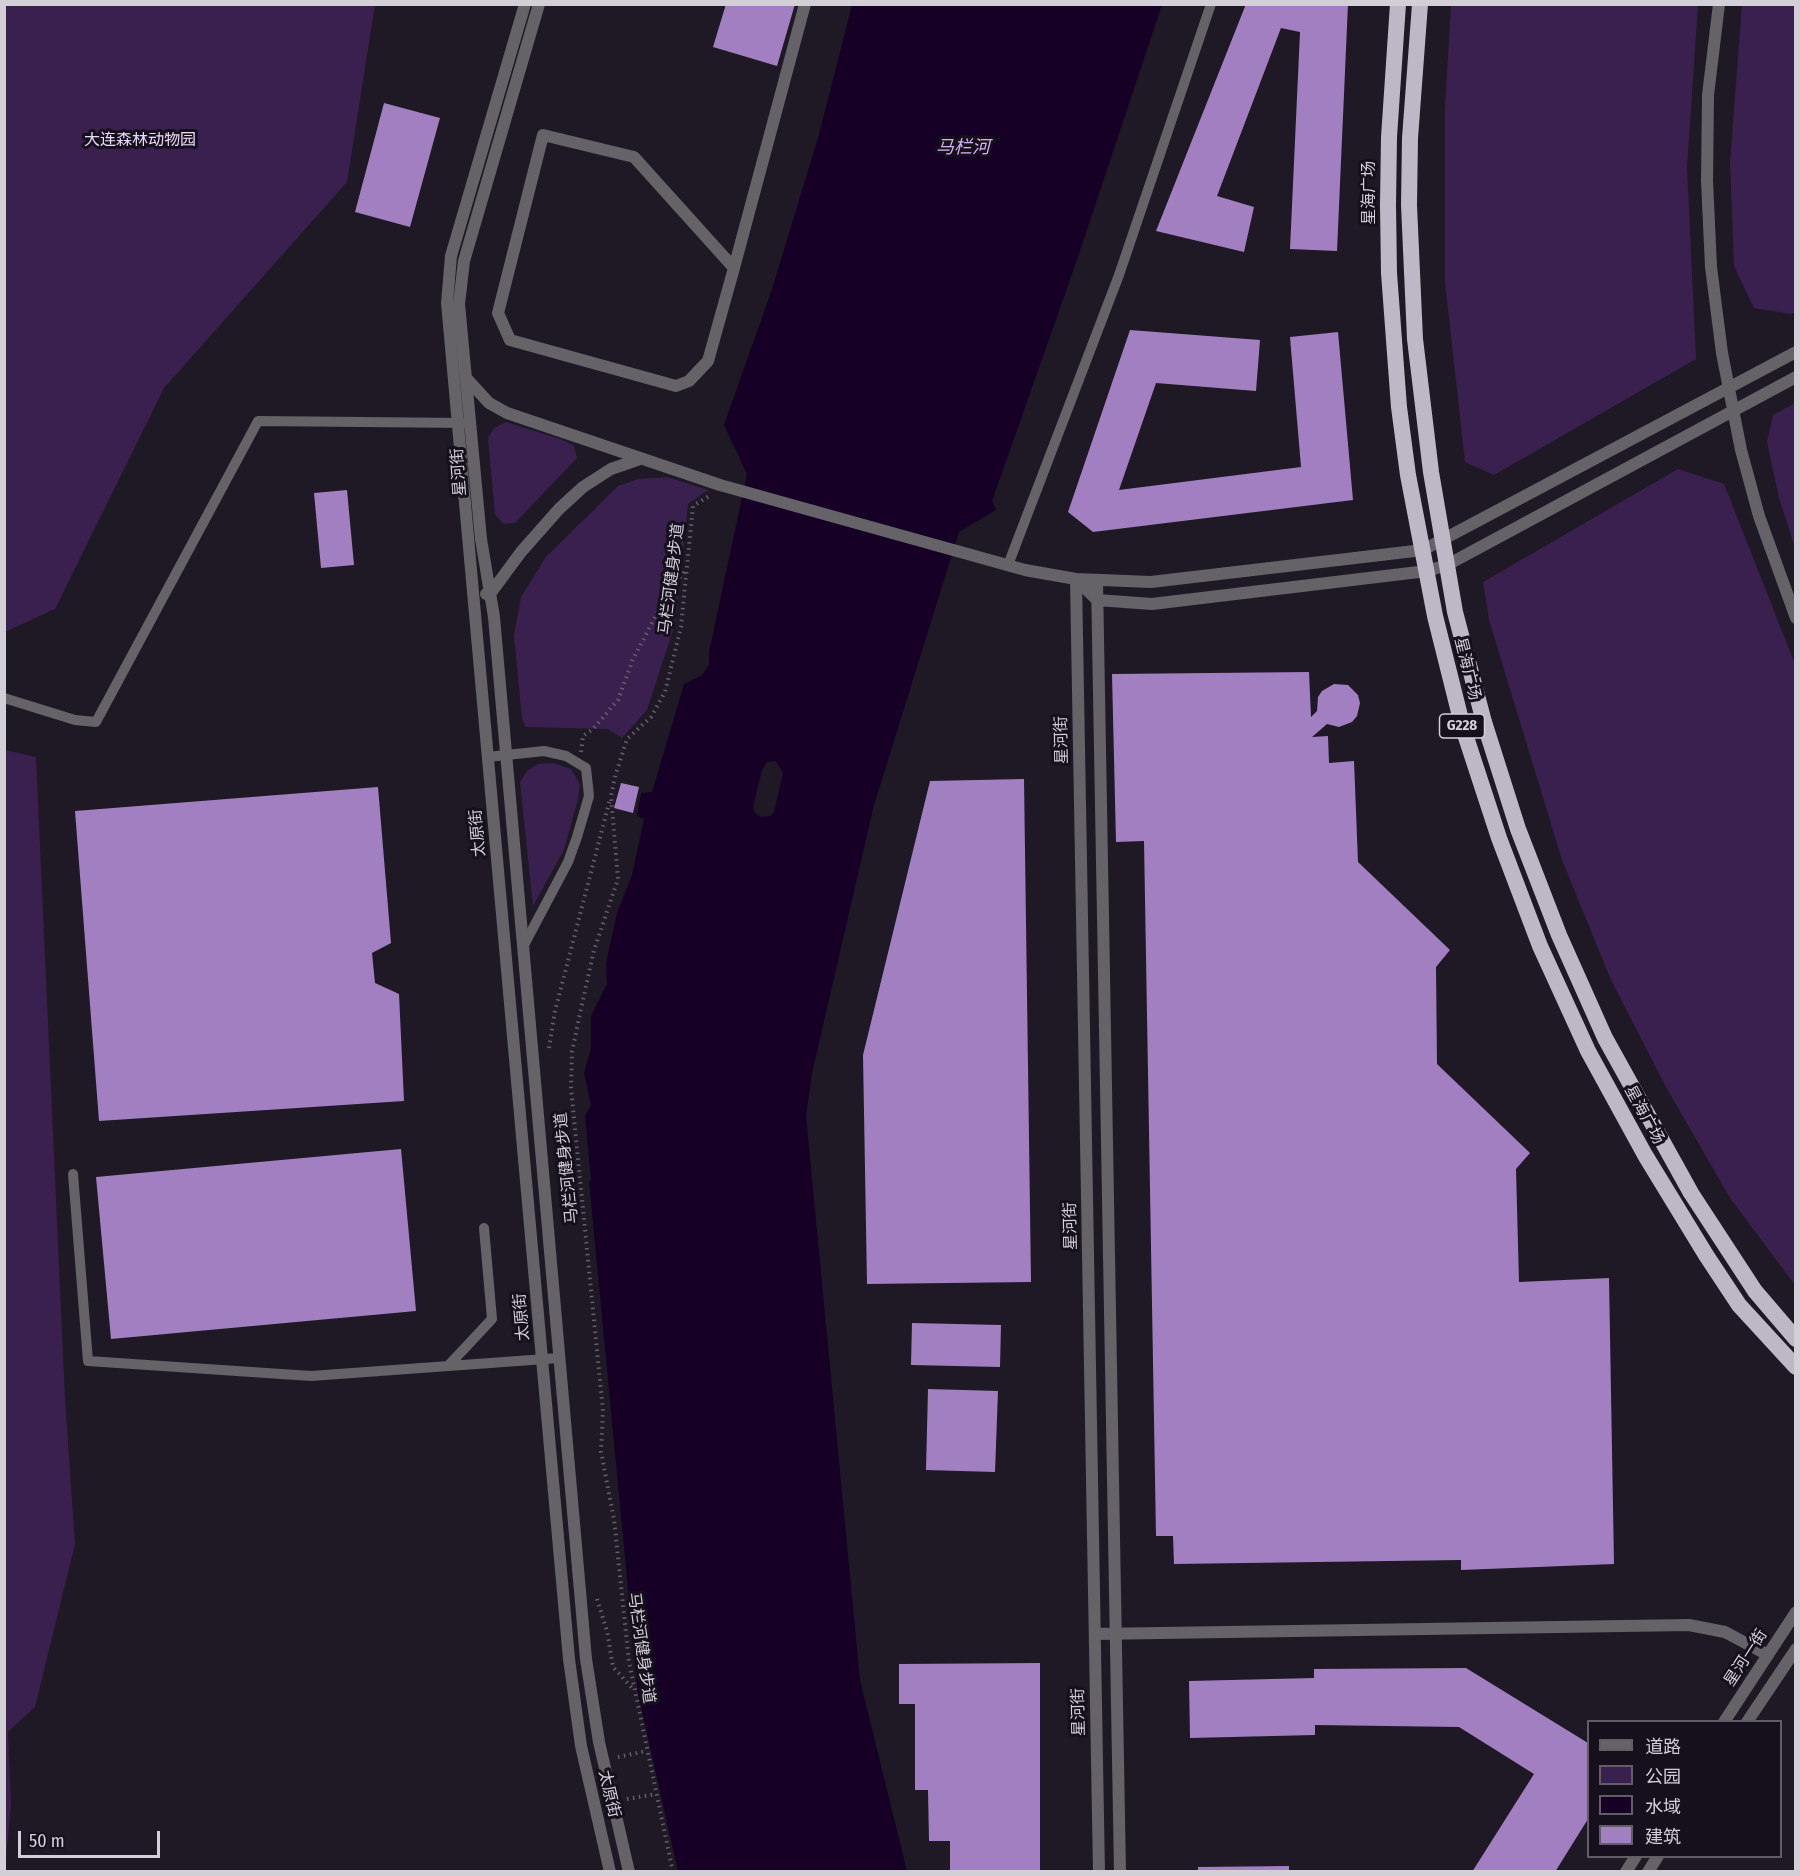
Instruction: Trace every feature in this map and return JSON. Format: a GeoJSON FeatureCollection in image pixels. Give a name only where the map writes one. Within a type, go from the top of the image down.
{"type":"FeatureCollection","features":[{"type":"Feature","properties":{"kind":"highway","name":"星海广场"},"geometry":{"type":"LineString","coordinates":[[1398,4],[1389,136],[1389,273],[1399,407],[1427,571],[1463,728],[1499,838],[1540,946],[1588,1051],[1645,1155],[1706,1255],[1739,1305],[1796,1367]]}},
{"type":"Feature","properties":{"kind":"highway","name":"星海广场"},"geometry":{"type":"LineString","coordinates":[[1420,4],[1410,138],[1411,272],[1422,406],[1455,612],[1484,722],[1518,829],[1559,935],[1605,1038],[1691,1193],[1755,1291],[1796,1339]]}},
{"type":"Feature","properties":{"kind":"street","name":"星河街"},"geometry":{"type":"LineString","coordinates":[[488,757],[476,594],[447,303],[451,256],[525,4]]}},
{"type":"Feature","properties":{"kind":"street","name":"星河街"},"geometry":{"type":"LineString","coordinates":[[523,946],[507,755],[490,594],[481,539],[472,423],[459,303],[460,279],[539,4]]}},
{"type":"Feature","properties":{"kind":"street"},"geometry":{"type":"LineString","coordinates":[[734,268],[634,157],[543,135],[498,313],[510,340],[676,386],[689,381],[708,361],[734,268],[805,4]]}},
{"type":"Feature","properties":{"kind":"street"},"geometry":{"type":"LineString","coordinates":[[1719,4],[1708,94],[1707,181],[1711,267],[1729,388],[1741,450],[1759,516],[1796,618]]}},
{"type":"Feature","properties":{"kind":"street"},"geometry":{"type":"LineString","coordinates":[[467,379],[489,403],[507,413],[718,489],[1008,565],[1076,579],[1151,582],[1423,550],[1443,542],[1796,352]]}},
{"type":"Feature","properties":{"kind":"street"},"geometry":{"type":"LineString","coordinates":[[1076,579],[1097,600],[1152,604],[1427,571],[1447,565],[1796,376]]}},
{"type":"Feature","properties":{"kind":"street"},"geometry":{"type":"LineString","coordinates":[[476,594],[490,594],[521,552],[559,509],[583,487],[611,469],[640,459]]}},
{"type":"Feature","properties":{"kind":"street","name":"星河街"},"geometry":{"type":"LineString","coordinates":[[1076,579],[1099,1872]]}},
{"type":"Feature","properties":{"kind":"street"},"geometry":{"type":"LineString","coordinates":[[1097,581],[1120,1872]]}},
{"type":"Feature","properties":{"kind":"street","name":"太原街"},"geometry":{"type":"LineString","coordinates":[[488,757],[575,1705],[581,1746],[610,1872]]}},
{"type":"Feature","properties":{"kind":"street","name":"太原街"},"geometry":{"type":"LineString","coordinates":[[523,946],[586,1659],[603,1761],[629,1872]]}},
{"type":"Feature","properties":{"kind":"street","name":"星河一街"},"geometry":{"type":"LineString","coordinates":[[1725,1720],[1796,1612]]}},
{"type":"Feature","properties":{"kind":"street"},"geometry":{"type":"LineString","coordinates":[[1095,1634],[1689,1625],[1725,1632],[1768,1655]]}},
{"type":"Feature","properties":{"kind":"street"},"geometry":{"type":"LineString","coordinates":[[1748,1720],[1796,1649]]}},
{"type":"Feature","properties":{"kind":"street"},"geometry":{"type":"LineString","coordinates":[[1626,1872],[1635,1858]]}},
{"type":"Feature","properties":{"kind":"street"},"geometry":{"type":"LineString","coordinates":[[1648,1872],[1657,1858]]}},
{"type":"Feature","properties":{"kind":"lane"},"geometry":{"type":"LineString","coordinates":[[1008,565],[1119,275],[1210,4]]}},
{"type":"Feature","properties":{"kind":"lane"},"geometry":{"type":"LineString","coordinates":[[4,698],[75,720],[96,722],[258,422],[472,423]]}},
{"type":"Feature","properties":{"kind":"lane"},"geometry":{"type":"LineString","coordinates":[[488,757],[544,752],[566,756],[586,768],[589,796],[577,837],[568,862],[523,946]]}},
{"type":"Feature","properties":{"kind":"lane"},"geometry":{"type":"LineString","coordinates":[[73,1174],[88,1361],[311,1376],[559,1358]]}},
{"type":"Feature","properties":{"kind":"lane"},"geometry":{"type":"LineString","coordinates":[[448,1366],[492,1319],[484,1228]]}},
{"type":"Feature","properties":{"kind":"path","name":"马栏河健身步道"},"geometry":{"type":"LineString","coordinates":[[673,1872],[633,1688],[614,1520],[602,1452],[603,1411],[593,1292],[581,1205],[580,1162],[571,1088],[572,1052],[594,950],[618,879],[611,796],[627,739],[651,717],[664,692],[681,627],[693,506],[718,489]]}},
{"type":"Feature","properties":{"kind":"path"},"geometry":{"type":"LineString","coordinates":[[577,762],[583,746],[583,736],[593,729],[618,700],[633,659],[663,602],[687,569]]}},
{"type":"Feature","properties":{"kind":"path"},"geometry":{"type":"LineString","coordinates":[[549,1049],[555,1011],[611,796]]}},
{"type":"Feature","properties":{"kind":"path"},"geometry":{"type":"LineString","coordinates":[[595,1593],[607,1631],[613,1667],[633,1688]]}},
{"type":"Feature","properties":{"kind":"path"},"geometry":{"type":"LineString","coordinates":[[603,1761],[646,1751]]}},
{"type":"Feature","properties":{"kind":"path"},"geometry":{"type":"LineString","coordinates":[[613,1802],[656,1794]]}},
{"type":"Feature","properties":{"kind":"green space"},"geometry":{"type":"Polygon","coordinates":[[[1742,4],[1795,5],[1796,312],[1791,314],[1754,308],[1734,266],[1730,162],[1742,4]]]}},
{"type":"Feature","properties":{"kind":"green space","name":"大连森林动物园"},"geometry":{"type":"Polygon","coordinates":[[[4,5],[375,5],[347,182],[164,388],[55,609],[5,632],[4,5]]]}},
{"type":"Feature","properties":{"kind":"green space"},"geometry":{"type":"Polygon","coordinates":[[[1451,5],[1698,5],[1687,167],[1696,359],[1494,475],[1465,462],[1445,282],[1445,108],[1451,5]]]}},
{"type":"Feature","properties":{"kind":"green space"},"geometry":{"type":"Polygon","coordinates":[[[1795,403],[1795,548],[1779,498],[1767,442],[1773,415],[1795,403]]]}},
{"type":"Feature","properties":{"kind":"green space"},"geometry":{"type":"Polygon","coordinates":[[[506,422],[563,440],[574,446],[577,458],[515,523],[503,524],[495,514],[488,438],[494,428],[506,422]]]}},
{"type":"Feature","properties":{"kind":"green space"},"geometry":{"type":"Polygon","coordinates":[[[1678,469],[1724,484],[1795,664],[1795,1285],[1730,1198],[1666,1087],[1611,980],[1562,860],[1489,620],[1483,582],[1678,469]]]}},
{"type":"Feature","properties":{"kind":"green space"},"geometry":{"type":"Polygon","coordinates":[[[668,477],[708,490],[688,504],[675,624],[647,710],[622,738],[608,729],[526,727],[522,719],[514,635],[521,597],[546,557],[618,486],[638,479],[668,477]]]}},
{"type":"Feature","properties":{"kind":"green space"},"geometry":{"type":"Polygon","coordinates":[[[5,750],[36,757],[65,1399],[75,1544],[35,1707],[8,1732],[11,1805],[5,1868],[5,750]]]}},
{"type":"Feature","properties":{"kind":"green space"},"geometry":{"type":"Polygon","coordinates":[[[553,763],[571,769],[580,785],[564,850],[533,906],[520,782],[527,771],[538,764],[553,763]]]}},
{"type":"Feature","properties":{"kind":"water","name":"马栏河"},"geometry":{"type":"Polygon","coordinates":[[[852,5],[1162,5],[1078,257],[992,501],[996,510],[959,532],[874,805],[812,1073],[806,1116],[860,1680],[907,1871],[678,1871],[638,1694],[589,1181],[591,1180],[585,1116],[591,1105],[584,1073],[591,1048],[591,1016],[607,984],[606,963],[617,913],[632,875],[644,819],[637,816],[641,793],[652,792],[684,684],[702,675],[709,665],[709,652],[747,474],[724,425],[772,289],[818,138],[852,5]],[[776,761],[767,762],[762,770],[753,807],[755,813],[761,817],[770,816],[774,812],[783,773],[776,761]]]}},
{"type":"Feature","properties":{"kind":"building"},"geometry":{"type":"Polygon","coordinates":[[[726,4],[795,4],[777,66],[713,47],[726,4]]]}},
{"type":"Feature","properties":{"kind":"building"},"geometry":{"type":"Polygon","coordinates":[[[1246,4],[1348,4],[1337,251],[1290,249],[1300,32],[1281,28],[1217,196],[1254,207],[1244,252],[1156,231],[1246,4]]]}},
{"type":"Feature","properties":{"kind":"building"},"geometry":{"type":"Polygon","coordinates":[[[384,103],[440,118],[410,227],[355,212],[384,103]]]}},
{"type":"Feature","properties":{"kind":"building"},"geometry":{"type":"Polygon","coordinates":[[[1130,330],[1260,340],[1256,391],[1156,383],[1119,490],[1301,467],[1290,337],[1338,332],[1353,500],[1093,532],[1068,512],[1130,330]]]}},
{"type":"Feature","properties":{"kind":"building"},"geometry":{"type":"Polygon","coordinates":[[[347,490],[354,565],[321,568],[314,493],[347,490]]]}},
{"type":"Feature","properties":{"kind":"building"},"geometry":{"type":"Polygon","coordinates":[[[1309,672],[1311,717],[1317,711],[1318,697],[1322,691],[1334,684],[1348,685],[1358,695],[1360,703],[1357,716],[1352,722],[1339,727],[1327,724],[1312,737],[1328,736],[1329,763],[1354,761],[1358,862],[1450,950],[1436,967],[1437,1064],[1530,1153],[1516,1169],[1519,1282],[1609,1278],[1614,1564],[1461,1570],[1461,1560],[1174,1564],[1173,1536],[1156,1536],[1144,841],[1116,842],[1112,674],[1309,672]]]}},
{"type":"Feature","properties":{"kind":"building"},"geometry":{"type":"Polygon","coordinates":[[[1024,779],[1031,1282],[867,1284],[863,1055],[930,781],[1024,779]]]}},
{"type":"Feature","properties":{"kind":"building"},"geometry":{"type":"Polygon","coordinates":[[[621,783],[639,787],[633,813],[614,808],[621,783]]]}},
{"type":"Feature","properties":{"kind":"building"},"geometry":{"type":"Polygon","coordinates":[[[378,787],[391,943],[372,953],[375,983],[399,994],[404,1101],[99,1121],[75,811],[378,787]]]}},
{"type":"Feature","properties":{"kind":"building"},"geometry":{"type":"Polygon","coordinates":[[[401,1149],[416,1311],[111,1339],[96,1177],[401,1149]]]}},
{"type":"Feature","properties":{"kind":"building"},"geometry":{"type":"Polygon","coordinates":[[[912,1323],[1001,1325],[1000,1367],[911,1365],[912,1323]]]}},
{"type":"Feature","properties":{"kind":"building"},"geometry":{"type":"Polygon","coordinates":[[[928,1389],[998,1391],[995,1472],[926,1470],[928,1389]]]}},
{"type":"Feature","properties":{"kind":"building"},"geometry":{"type":"Polygon","coordinates":[[[1040,1663],[1040,1872],[950,1872],[950,1841],[929,1841],[928,1790],[915,1790],[915,1704],[899,1704],[899,1664],[1040,1663]]]}},
{"type":"Feature","properties":{"kind":"building"},"geometry":{"type":"Polygon","coordinates":[[[1466,1668],[1587,1742],[1587,1821],[1555,1872],[1472,1872],[1534,1774],[1459,1727],[1315,1725],[1315,1735],[1190,1738],[1189,1681],[1314,1678],[1314,1669],[1466,1668]]]}},
{"type":"Feature","properties":{"kind":"building"},"geometry":{"type":"Polygon","coordinates":[[[1289,1866],[1289,1872],[1198,1872],[1198,1867],[1289,1866]]]}}]}
